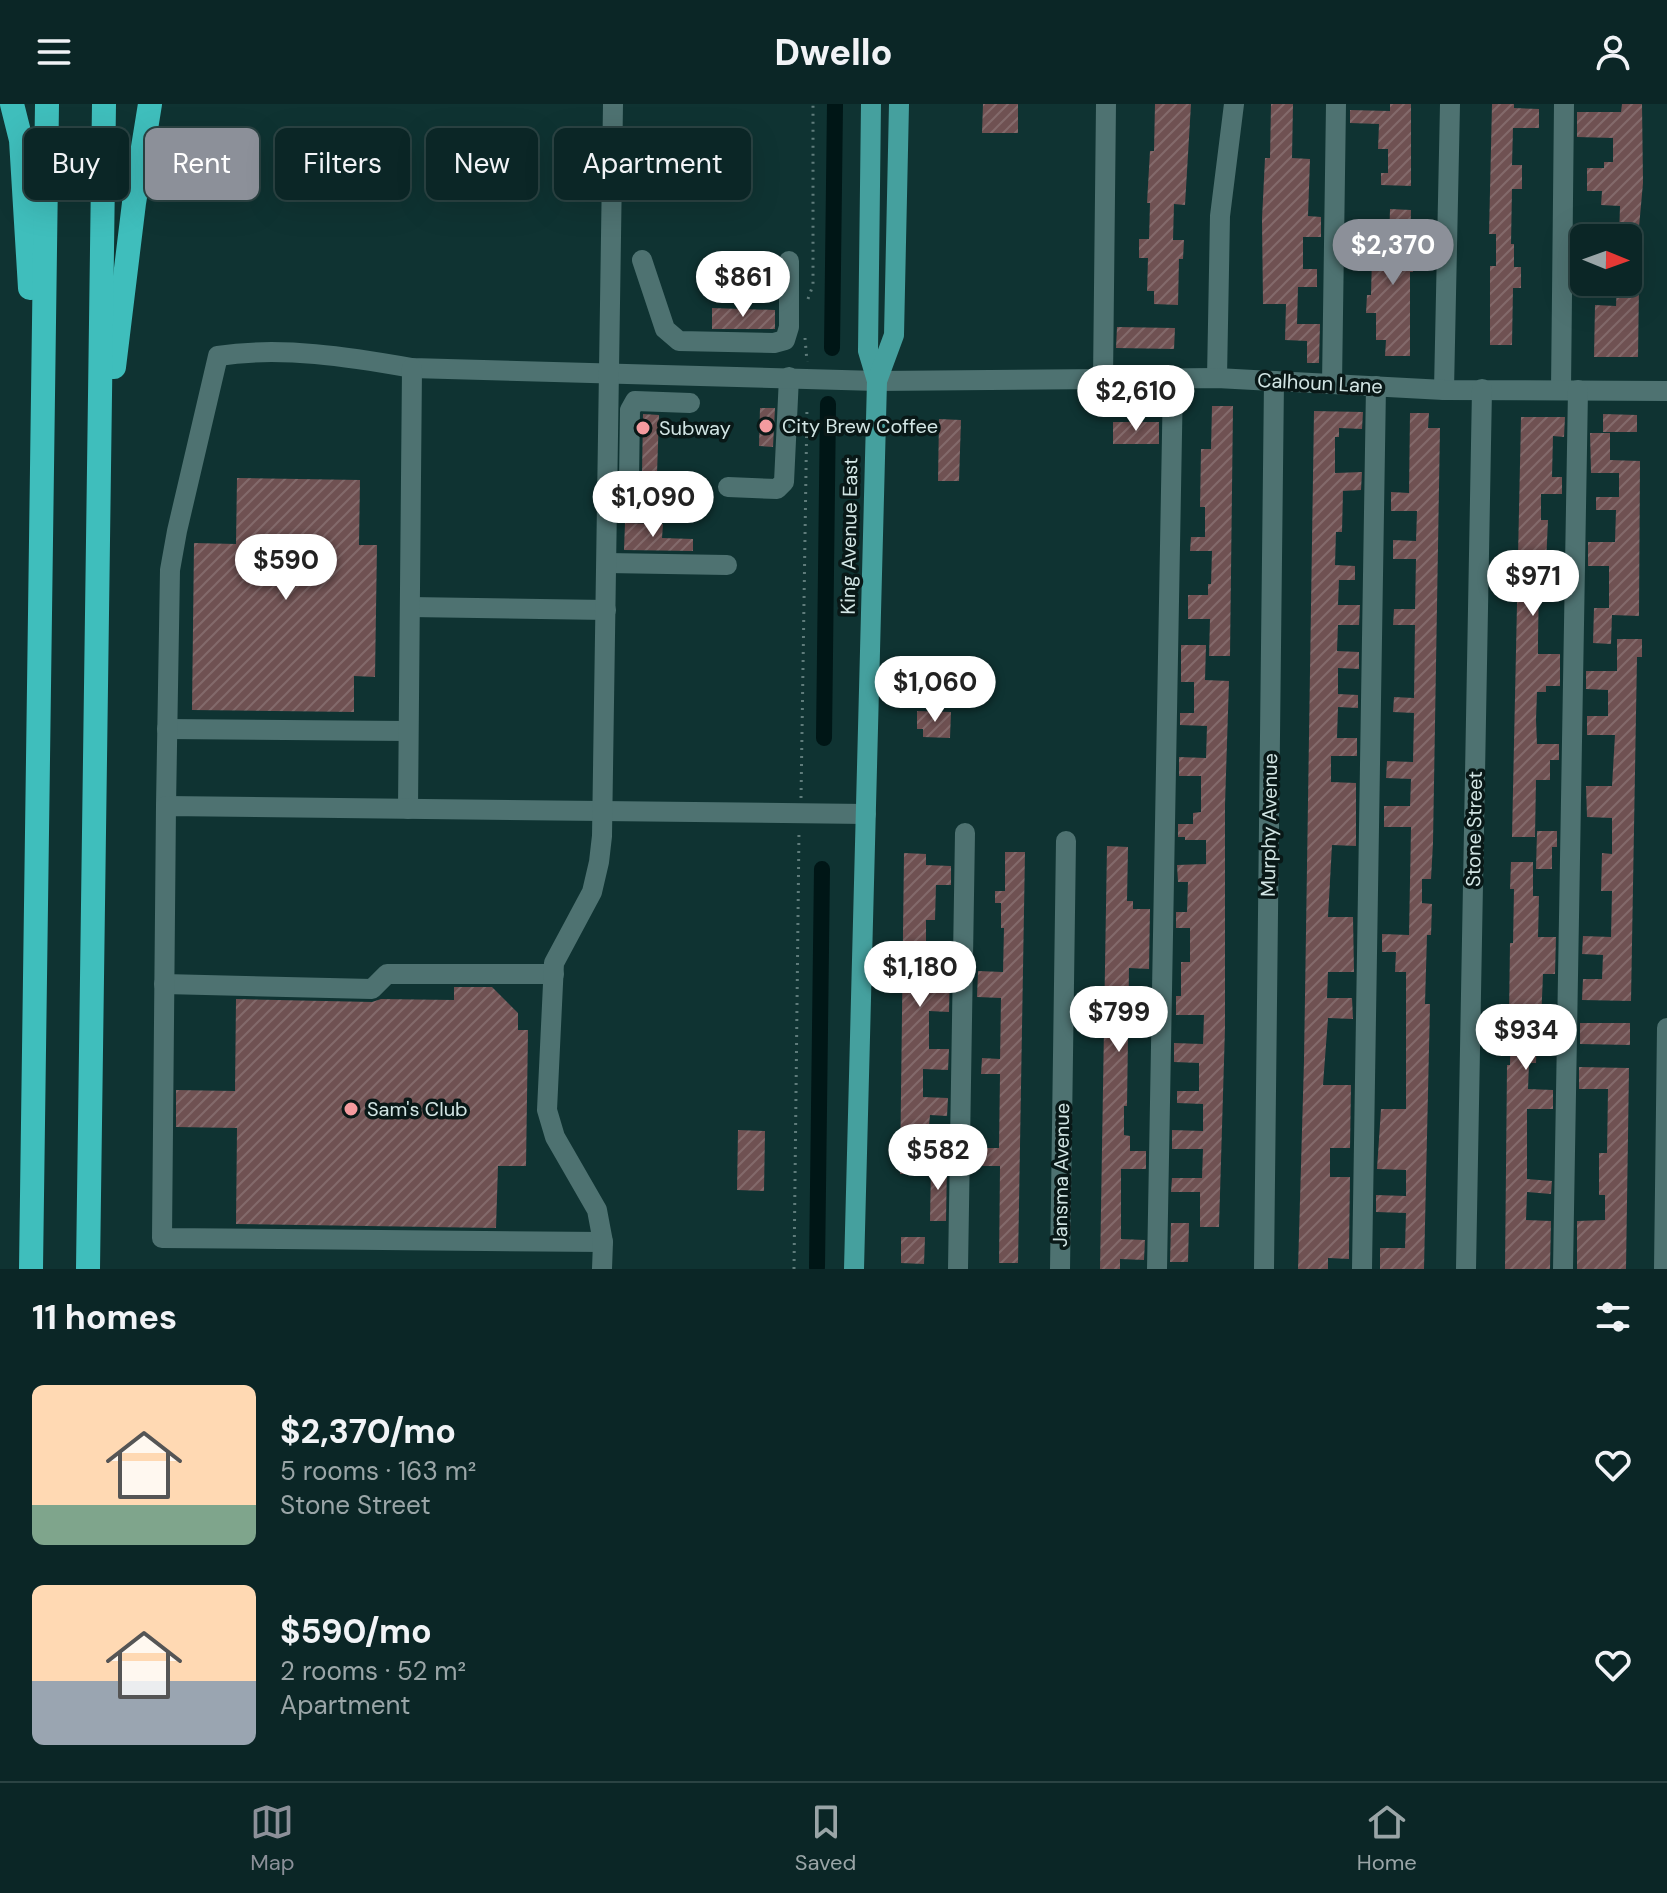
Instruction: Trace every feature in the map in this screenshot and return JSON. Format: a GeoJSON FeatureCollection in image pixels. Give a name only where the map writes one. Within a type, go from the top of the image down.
{"type":"FeatureCollection","features":[{"type":"Feature","properties":{"kind":"highway"},"geometry":{"type":"LineString","coordinates":[[12,104],[21,140],[42,481]]}},
{"type":"Feature","properties":{"kind":"highway"},"geometry":{"type":"LineString","coordinates":[[31,1269],[47,104]]}},
{"type":"Feature","properties":{"kind":"highway"},"geometry":{"type":"LineString","coordinates":[[88,1269],[104,104]]}},
{"type":"Feature","properties":{"kind":"highway"},"geometry":{"type":"LineString","coordinates":[[99,493],[134,203],[150,104]]}},
{"type":"Feature","properties":{"kind":"main road","name":"King Avenue East"},"geometry":{"type":"LineString","coordinates":[[854,1269],[877,381],[868,351],[871,104]]}},
{"type":"Feature","properties":{"kind":"main road","name":"King Avenue East"},"geometry":{"type":"LineString","coordinates":[[877,381],[894,335],[899,104]]}},
{"type":"Feature","properties":{"kind":"street"},"geometry":{"type":"LineString","coordinates":[[602,1269],[603,1242],[597,1210],[555,1137],[547,1110],[554,963],[592,892],[599,862],[603,811],[613,104]]}},
{"type":"Feature","properties":{"kind":"street"},"geometry":{"type":"LineString","coordinates":[[1103,380],[1106,104]]}},
{"type":"Feature","properties":{"kind":"street"},"geometry":{"type":"LineString","coordinates":[[1217,378],[1220,216],[1234,104]]}},
{"type":"Feature","properties":{"kind":"street"},"geometry":{"type":"LineString","coordinates":[[1332,384],[1336,104]]}},
{"type":"Feature","properties":{"kind":"street"},"geometry":{"type":"LineString","coordinates":[[1444,390],[1450,104]]}},
{"type":"Feature","properties":{"kind":"street"},"geometry":{"type":"LineString","coordinates":[[1563,1269],[1570,390],[1564,104]]}},
{"type":"Feature","properties":{"kind":"street"},"geometry":{"type":"LineString","coordinates":[[642,260],[665,329],[679,341],[774,343],[785,340],[789,327],[789,261]]}},
{"type":"Feature","properties":{"kind":"street","name":"Calhoun Lane"},"geometry":{"type":"LineString","coordinates":[[167,729],[170,570],[218,356],[337,356],[412,368],[877,381],[1217,378],[1444,390],[1667,391]]}},
{"type":"Feature","properties":{"kind":"street"},"geometry":{"type":"LineString","coordinates":[[408,809],[412,368]]}},
{"type":"Feature","properties":{"kind":"street"},"geometry":{"type":"LineString","coordinates":[[728,487],[777,489],[784,482],[798,377]]}},
{"type":"Feature","properties":{"kind":"street"},"geometry":{"type":"LineString","coordinates":[[1157,1269],[1173,379]]}},
{"type":"Feature","properties":{"kind":"street","name":"Murphy Avenue"},"geometry":{"type":"LineString","coordinates":[[1264,1269],[1274,381]]}},
{"type":"Feature","properties":{"kind":"street"},"geometry":{"type":"LineString","coordinates":[[1362,1269],[1376,386]]}},
{"type":"Feature","properties":{"kind":"street","name":"Stone Street"},"geometry":{"type":"LineString","coordinates":[[1466,1269],[1482,389]]}},
{"type":"Feature","properties":{"kind":"street"},"geometry":{"type":"LineString","coordinates":[[689,487],[633,487],[629,480],[630,410],[635,401],[690,403]]}},
{"type":"Feature","properties":{"kind":"street"},"geometry":{"type":"LineString","coordinates":[[607,563],[727,565]]}},
{"type":"Feature","properties":{"kind":"street"},"geometry":{"type":"LineString","coordinates":[[410,607],[606,610]]}},
{"type":"Feature","properties":{"kind":"street"},"geometry":{"type":"LineString","coordinates":[[408,731],[167,729],[162,1238],[603,1242]]}},
{"type":"Feature","properties":{"kind":"street"},"geometry":{"type":"LineString","coordinates":[[166,806],[866,814]]}},
{"type":"Feature","properties":{"kind":"street"},"geometry":{"type":"LineString","coordinates":[[958,1269],[965,833]]}},
{"type":"Feature","properties":{"kind":"street","name":"Jansma Avenue"},"geometry":{"type":"LineString","coordinates":[[1060,1269],[1066,841]]}},
{"type":"Feature","properties":{"kind":"street"},"geometry":{"type":"LineString","coordinates":[[164,984],[372,989],[387,974],[554,974]]}},
{"type":"Feature","properties":{"kind":"street"},"geometry":{"type":"LineString","coordinates":[[1664,1269],[1667,1028]]}},
{"type":"Feature","properties":{"kind":"path"},"geometry":{"type":"LineString","coordinates":[[805,308],[813,285],[813,104]]}},
{"type":"Feature","properties":{"kind":"path"},"geometry":{"type":"LineString","coordinates":[[794,1269],[800,812],[798,377],[804,333]]}},
{"type":"Feature","properties":{"kind":"building"},"geometry":{"type":"Polygon","coordinates":[[[983,104],[1018,104],[1018,133],[982,133],[983,104]]]}},
{"type":"Feature","properties":{"kind":"building"},"geometry":{"type":"Polygon","coordinates":[[[1155,104],[1191,104],[1185,205],[1174,204],[1173,240],[1184,240],[1183,259],[1179,259],[1178,305],[1154,304],[1154,291],[1147,291],[1148,258],[1139,258],[1139,239],[1149,239],[1150,203],[1147,203],[1150,151],[1154,151],[1155,104]]]}},
{"type":"Feature","properties":{"kind":"building"},"geometry":{"type":"Polygon","coordinates":[[[1271,104],[1293,104],[1292,158],[1310,159],[1308,216],[1321,217],[1321,237],[1303,237],[1303,269],[1317,269],[1317,287],[1298,287],[1297,324],[1320,324],[1319,363],[1307,363],[1307,341],[1285,340],[1286,304],[1263,304],[1262,219],[1265,158],[1270,158],[1271,104]]]}},
{"type":"Feature","properties":{"kind":"building"},"geometry":{"type":"Polygon","coordinates":[[[1390,104],[1411,104],[1411,186],[1381,185],[1381,173],[1388,173],[1388,149],[1378,149],[1379,124],[1350,123],[1350,110],[1390,111],[1390,104]]]}},
{"type":"Feature","properties":{"kind":"building"},"geometry":{"type":"Polygon","coordinates":[[[1492,104],[1539,109],[1539,128],[1513,128],[1512,165],[1522,165],[1522,189],[1512,189],[1511,244],[1514,244],[1514,267],[1521,267],[1521,288],[1513,288],[1512,345],[1490,345],[1490,266],[1496,266],[1496,234],[1489,234],[1492,104]]]}},
{"type":"Feature","properties":{"kind":"building"},"geometry":{"type":"Polygon","coordinates":[[[1622,104],[1642,104],[1643,183],[1639,224],[1619,224],[1620,206],[1601,205],[1602,191],[1587,191],[1587,168],[1604,168],[1604,162],[1613,162],[1613,138],[1577,137],[1577,112],[1621,112],[1622,104]]]}},
{"type":"Feature","properties":{"kind":"building"},"geometry":{"type":"Polygon","coordinates":[[[1390,209],[1411,210],[1413,272],[1410,272],[1410,356],[1385,356],[1386,340],[1376,340],[1376,313],[1366,313],[1367,295],[1371,295],[1372,256],[1383,256],[1383,243],[1389,243],[1390,209]]]}},
{"type":"Feature","properties":{"kind":"building"},"geometry":{"type":"Polygon","coordinates":[[[1616,296],[1639,296],[1638,357],[1594,357],[1595,305],[1616,306],[1616,296]]]}},
{"type":"Feature","properties":{"kind":"building"},"geometry":{"type":"Polygon","coordinates":[[[712,308],[775,310],[775,329],[712,329],[712,308]]]}},
{"type":"Feature","properties":{"kind":"building"},"geometry":{"type":"Polygon","coordinates":[[[1117,327],[1175,328],[1174,349],[1116,348],[1117,327]]]}},
{"type":"Feature","properties":{"kind":"building"},"geometry":{"type":"Polygon","coordinates":[[[1212,406],[1233,406],[1230,656],[1209,656],[1210,619],[1188,619],[1188,595],[1208,595],[1208,584],[1211,584],[1212,551],[1190,551],[1191,537],[1205,537],[1205,507],[1200,507],[1201,449],[1211,449],[1212,406]]]}},
{"type":"Feature","properties":{"kind":"building"},"geometry":{"type":"Polygon","coordinates":[[[760,408],[775,408],[773,447],[759,446],[760,408]]]}},
{"type":"Feature","properties":{"kind":"building"},"geometry":{"type":"Polygon","coordinates":[[[1314,411],[1363,412],[1362,429],[1339,428],[1339,437],[1335,437],[1335,473],[1362,472],[1361,490],[1343,491],[1342,532],[1336,532],[1335,565],[1355,566],[1355,580],[1339,580],[1338,605],[1360,605],[1359,625],[1338,625],[1337,651],[1359,652],[1359,669],[1338,668],[1338,694],[1358,695],[1358,708],[1338,707],[1337,738],[1357,738],[1357,756],[1331,756],[1331,782],[1356,783],[1356,846],[1332,845],[1328,917],[1353,917],[1354,972],[1328,972],[1327,998],[1352,998],[1353,1019],[1328,1018],[1323,1085],[1351,1085],[1350,1148],[1330,1148],[1330,1177],[1350,1177],[1349,1259],[1328,1258],[1328,1269],[1298,1269],[1304,1061],[1314,411]]]}},
{"type":"Feature","properties":{"kind":"building"},"geometry":{"type":"Polygon","coordinates":[[[1410,413],[1429,413],[1428,428],[1440,428],[1433,843],[1431,879],[1422,879],[1422,903],[1432,904],[1431,935],[1427,935],[1425,1004],[1430,1004],[1424,1269],[1380,1269],[1380,1248],[1405,1248],[1406,1213],[1376,1212],[1376,1195],[1406,1196],[1406,1170],[1377,1169],[1381,1109],[1406,1109],[1406,972],[1395,972],[1396,952],[1382,952],[1382,934],[1409,935],[1411,827],[1384,827],[1384,806],[1410,806],[1411,779],[1386,778],[1387,761],[1413,762],[1414,713],[1393,712],[1394,697],[1414,698],[1415,625],[1393,625],[1394,609],[1415,609],[1416,559],[1393,559],[1393,540],[1416,541],[1417,511],[1391,511],[1391,492],[1409,493],[1410,413]]]}},
{"type":"Feature","properties":{"kind":"building"},"geometry":{"type":"Polygon","coordinates":[[[643,414],[659,415],[657,474],[642,474],[643,414]]]}},
{"type":"Feature","properties":{"kind":"building"},"geometry":{"type":"Polygon","coordinates":[[[1603,414],[1637,415],[1637,432],[1603,432],[1603,414]]]}},
{"type":"Feature","properties":{"kind":"building"},"geometry":{"type":"Polygon","coordinates":[[[1521,417],[1565,417],[1564,437],[1553,436],[1552,477],[1562,477],[1562,494],[1541,494],[1541,520],[1548,520],[1546,564],[1558,565],[1558,581],[1539,581],[1538,654],[1560,654],[1560,686],[1546,686],[1546,692],[1537,692],[1536,720],[1537,744],[1559,744],[1559,760],[1550,760],[1550,780],[1536,780],[1535,837],[1512,837],[1521,417]]]}},
{"type":"Feature","properties":{"kind":"building"},"geometry":{"type":"Polygon","coordinates":[[[939,419],[961,420],[959,481],[938,481],[939,419]]]}},
{"type":"Feature","properties":{"kind":"building"},"geometry":{"type":"Polygon","coordinates":[[[1113,422],[1159,422],[1159,444],[1113,444],[1113,422]]]}},
{"type":"Feature","properties":{"kind":"building"},"geometry":{"type":"Polygon","coordinates":[[[1590,433],[1610,433],[1610,460],[1640,461],[1639,616],[1612,615],[1611,644],[1593,643],[1594,608],[1609,608],[1609,566],[1588,566],[1588,542],[1615,542],[1616,510],[1596,510],[1596,497],[1619,497],[1619,473],[1591,473],[1590,433]]]}},
{"type":"Feature","properties":{"kind":"building"},"geometry":{"type":"Polygon","coordinates":[[[237,478],[360,480],[359,545],[377,545],[375,677],[354,676],[354,712],[192,710],[194,543],[236,544],[237,478]]]}},
{"type":"Feature","properties":{"kind":"building"},"geometry":{"type":"Polygon","coordinates":[[[625,523],[663,524],[662,538],[693,539],[693,551],[624,550],[625,523]]]}},
{"type":"Feature","properties":{"kind":"building"},"geometry":{"type":"Polygon","coordinates":[[[1617,639],[1642,639],[1642,657],[1637,657],[1631,1001],[1582,1000],[1583,979],[1602,979],[1603,955],[1582,954],[1583,936],[1611,937],[1612,891],[1601,891],[1602,853],[1612,854],[1612,818],[1587,817],[1586,786],[1612,786],[1615,735],[1587,735],[1587,716],[1608,716],[1608,690],[1586,689],[1586,671],[1617,671],[1617,639]]]}},
{"type":"Feature","properties":{"kind":"building"},"geometry":{"type":"Polygon","coordinates":[[[1181,645],[1206,645],[1205,680],[1229,681],[1219,1227],[1200,1227],[1200,1192],[1171,1192],[1172,1178],[1202,1178],[1203,1149],[1172,1149],[1172,1130],[1203,1131],[1203,1104],[1177,1103],[1177,1091],[1199,1091],[1199,1063],[1174,1062],[1174,1043],[1203,1044],[1204,1015],[1176,1015],[1176,996],[1181,996],[1181,962],[1190,962],[1190,928],[1176,928],[1176,912],[1187,912],[1188,882],[1178,882],[1177,865],[1206,864],[1206,840],[1178,837],[1178,824],[1193,824],[1193,813],[1201,812],[1201,776],[1179,776],[1179,757],[1206,758],[1207,726],[1180,725],[1180,713],[1194,713],[1194,682],[1181,682],[1181,645]]]}},
{"type":"Feature","properties":{"kind":"building"},"geometry":{"type":"Polygon","coordinates":[[[917,711],[951,712],[950,738],[923,737],[923,729],[917,729],[917,711]]]}},
{"type":"Feature","properties":{"kind":"building"},"geometry":{"type":"Polygon","coordinates":[[[1537,831],[1557,831],[1557,847],[1552,847],[1552,869],[1536,869],[1537,831]]]}},
{"type":"Feature","properties":{"kind":"building"},"geometry":{"type":"Polygon","coordinates":[[[1107,846],[1128,847],[1127,901],[1133,901],[1133,909],[1150,909],[1149,969],[1129,968],[1127,1106],[1124,1106],[1124,1135],[1130,1136],[1130,1151],[1146,1151],[1146,1169],[1121,1169],[1121,1239],[1145,1240],[1144,1260],[1120,1259],[1120,1269],[1100,1269],[1107,846]]]}},
{"type":"Feature","properties":{"kind":"building"},"geometry":{"type":"Polygon","coordinates":[[[1005,852],[1025,852],[1018,1263],[999,1263],[1000,1166],[979,1166],[979,1148],[999,1148],[1000,1074],[981,1074],[982,1058],[1000,1059],[1001,998],[977,997],[978,971],[1003,972],[1004,928],[1001,928],[1001,903],[995,903],[995,891],[1005,891],[1005,852]]]}},
{"type":"Feature","properties":{"kind":"building"},"geometry":{"type":"Polygon","coordinates":[[[904,853],[926,854],[926,865],[951,866],[951,885],[936,885],[935,920],[926,920],[926,959],[932,960],[932,966],[950,967],[949,1012],[929,1011],[929,1049],[949,1049],[948,1070],[923,1069],[923,1097],[948,1098],[947,1116],[930,1115],[929,1126],[925,1126],[924,1174],[900,1174],[904,853]]]}},
{"type":"Feature","properties":{"kind":"building"},"geometry":{"type":"Polygon","coordinates":[[[1511,862],[1533,862],[1533,896],[1539,896],[1538,937],[1556,937],[1555,974],[1543,974],[1541,1022],[1554,1023],[1554,1035],[1537,1035],[1536,1063],[1529,1063],[1528,1089],[1553,1090],[1553,1109],[1527,1109],[1527,1179],[1552,1181],[1551,1194],[1527,1192],[1526,1220],[1551,1221],[1550,1269],[1505,1269],[1507,1065],[1510,1065],[1510,943],[1513,943],[1514,889],[1510,889],[1511,862]]]}},
{"type":"Feature","properties":{"kind":"building","name":"Sam's Club"},"geometry":{"type":"Polygon","coordinates":[[[454,987],[492,987],[518,1013],[518,1030],[528,1030],[526,1166],[498,1166],[496,1228],[236,1224],[237,1128],[176,1127],[176,1090],[235,1091],[236,999],[454,1000],[454,987]]]}},
{"type":"Feature","properties":{"kind":"building"},"geometry":{"type":"Polygon","coordinates":[[[1580,1023],[1630,1023],[1630,1045],[1580,1044],[1580,1023]]]}},
{"type":"Feature","properties":{"kind":"building"},"geometry":{"type":"Polygon","coordinates":[[[1579,1067],[1629,1068],[1626,1269],[1577,1269],[1577,1221],[1605,1220],[1605,1195],[1599,1195],[1599,1153],[1607,1153],[1608,1089],[1579,1089],[1579,1067]]]}},
{"type":"Feature","properties":{"kind":"building"},"geometry":{"type":"Polygon","coordinates":[[[738,1130],[765,1131],[764,1191],[737,1190],[738,1130]]]}},
{"type":"Feature","properties":{"kind":"building"},"geometry":{"type":"Polygon","coordinates":[[[931,1164],[947,1164],[946,1221],[930,1221],[931,1164]]]}},
{"type":"Feature","properties":{"kind":"building"},"geometry":{"type":"Polygon","coordinates":[[[1171,1223],[1189,1223],[1188,1262],[1170,1262],[1171,1223]]]}},
{"type":"Feature","properties":{"kind":"building"},"geometry":{"type":"Polygon","coordinates":[[[901,1237],[925,1237],[924,1264],[901,1263],[901,1237]]]}},
{"type":"Feature","properties":{"kind":"waterway"},"geometry":{"type":"LineString","coordinates":[[832,348],[835,104]]}},
{"type":"Feature","properties":{"kind":"waterway"},"geometry":{"type":"LineString","coordinates":[[824,738],[828,404]]}},
{"type":"Feature","properties":{"kind":"waterway"},"geometry":{"type":"LineString","coordinates":[[817,1267],[822,869]]}},
{"type":"Feature","properties":{"kind":"place","name":"City Brew Coffee"},"geometry":{"type":"Point","coordinates":[766,426]}},
{"type":"Feature","properties":{"kind":"place","name":"Subway"},"geometry":{"type":"Point","coordinates":[643,428]}},
{"type":"Feature","properties":{"kind":"place","name":"Sam's Club"},"geometry":{"type":"Point","coordinates":[351,1109]}}]}
